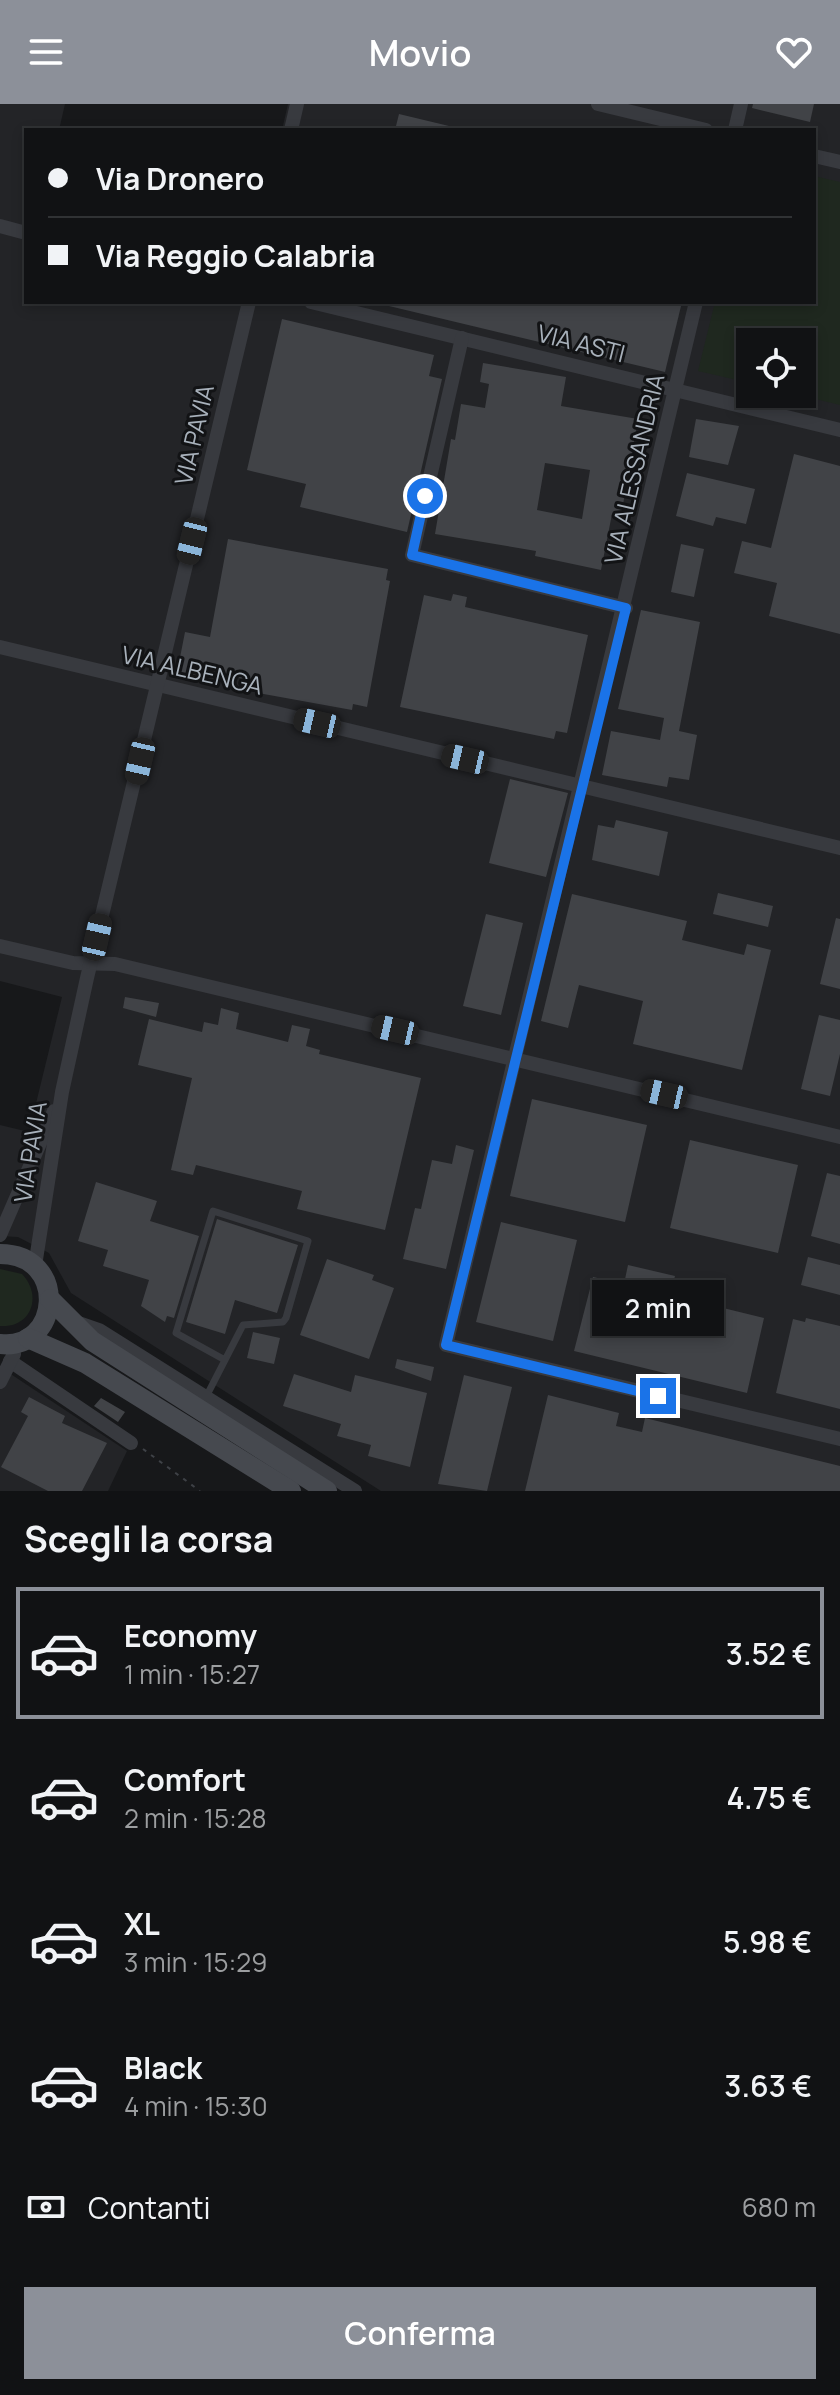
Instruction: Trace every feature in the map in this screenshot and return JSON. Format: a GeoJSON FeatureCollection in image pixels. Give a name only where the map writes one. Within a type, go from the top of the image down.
{"type":"FeatureCollection","features":[{"type":"Feature","properties":{"kind":"main road"},"geometry":{"type":"LineString","coordinates":[[0,1254],[14,1254],[35,1266],[48,1287],[50,1299],[40,1328],[15,1346]]}},
{"type":"Feature","properties":{"kind":"main road"},"geometry":{"type":"LineString","coordinates":[[50,1299],[92,1341],[327,1491]]}},
{"type":"Feature","properties":{"kind":"main road"},"geometry":{"type":"LineString","coordinates":[[15,1346],[85,1363],[291,1491]]}},
{"type":"Feature","properties":{"kind":"street"},"geometry":{"type":"LineString","coordinates":[[291,128],[297,104]]}},
{"type":"Feature","properties":{"kind":"street"},"geometry":{"type":"LineString","coordinates":[[598,104],[698,128]]}},
{"type":"Feature","properties":{"kind":"street"},"geometry":{"type":"LineString","coordinates":[[735,128],[741,104]]}},
{"type":"Feature","properties":{"kind":"street"},"geometry":{"type":"LineString","coordinates":[[816,156],[840,162]]}},
{"type":"Feature","properties":{"kind":"street"},"geometry":{"type":"LineString","coordinates":[[0,226],[24,232]]}},
{"type":"Feature","properties":{"kind":"street","name":"VIA PAVIA"},"geometry":{"type":"LineString","coordinates":[[35,1266],[62,1092],[249,304]]}},
{"type":"Feature","properties":{"kind":"street","name":"VIA ASTI"},"geometry":{"type":"LineString","coordinates":[[319,304],[840,430]]}},
{"type":"Feature","properties":{"kind":"street","name":"VIA ALESSANDRIA"},"geometry":{"type":"LineString","coordinates":[[696,304],[626,608],[446,1345],[840,1439]]}},
{"type":"Feature","properties":{"kind":"street"},"geometry":{"type":"LineString","coordinates":[[462,338],[412,555],[626,608]]}},
{"type":"Feature","properties":{"kind":"street","name":"VIA ALBENGA"},"geometry":{"type":"LineString","coordinates":[[0,647],[840,848]]}},
{"type":"Feature","properties":{"kind":"street"},"geometry":{"type":"LineString","coordinates":[[0,946],[73,963],[115,964],[840,1137]]}},
{"type":"Feature","properties":{"kind":"street","name":"VIA PAVIA"},"geometry":{"type":"LineString","coordinates":[[0,1235],[62,1092]]}},
{"type":"Feature","properties":{"kind":"street"},"geometry":{"type":"LineString","coordinates":[[67,1319],[99,1330],[355,1491]]}},
{"type":"Feature","properties":{"kind":"street"},"geometry":{"type":"LineString","coordinates":[[0,1382],[15,1346],[131,1443]]}},
{"type":"Feature","properties":{"kind":"lane"},"geometry":{"type":"LineString","coordinates":[[206,1397],[243,1325],[283,1322],[286,1318],[308,1241],[213,1211],[176,1333],[225,1360]]}},
{"type":"Feature","properties":{"kind":"path"},"geometry":{"type":"LineString","coordinates":[[131,1443],[157,1456],[200,1491]]}},
{"type":"Feature","properties":{"kind":"shaded area"},"geometry":{"type":"Polygon","coordinates":[[[0,104],[65,104],[59,128],[24,128],[24,304],[816,304],[816,128],[282,128],[288,104],[840,104],[840,1491],[381,1491],[71,1293],[49,1253],[18,1237],[0,1236],[0,1125],[29,1132],[62,997],[0,981],[0,104]]]}},
{"type":"Feature","properties":{"kind":"shaded area"},"geometry":{"type":"Polygon","coordinates":[[[816,176],[840,182],[840,405],[816,399],[816,328],[736,328],[736,380],[698,371],[715,304],[816,304],[816,176]]]}},
{"type":"Feature","properties":{"kind":"shaded area"},"geometry":{"type":"Polygon","coordinates":[[[0,1269],[22,1274],[32,1292],[26,1316],[11,1325],[0,1326],[0,1269]]]}},
{"type":"Feature","properties":{"kind":"shaded area"},"geometry":{"type":"Polygon","coordinates":[[[0,1367],[127,1451],[108,1491],[0,1491],[0,1367]]]}},
{"type":"Feature","properties":{"kind":"building"},"geometry":{"type":"Polygon","coordinates":[[[753,104],[814,104],[810,122],[752,108],[753,104]]]}},
{"type":"Feature","properties":{"kind":"building"},"geometry":{"type":"Polygon","coordinates":[[[399,114],[449,126],[448,128],[396,128],[399,114]]]}},
{"type":"Feature","properties":{"kind":"building"},"geometry":{"type":"Polygon","coordinates":[[[389,304],[682,304],[665,372],[389,304]]]}},
{"type":"Feature","properties":{"kind":"building"},"geometry":{"type":"Polygon","coordinates":[[[282,319],[434,355],[429,376],[442,379],[407,532],[300,507],[306,484],[247,470],[282,319]]]}},
{"type":"Feature","properties":{"kind":"building"},"geometry":{"type":"Polygon","coordinates":[[[483,363],[566,377],[561,406],[638,419],[621,516],[612,514],[601,570],[535,556],[536,551],[435,534],[451,439],[455,440],[461,404],[485,408],[489,384],[480,382],[483,363]],[[545,463],[537,510],[582,519],[590,470],[545,463]]]}},
{"type":"Feature","properties":{"kind":"building"},"geometry":{"type":"Polygon","coordinates":[[[696,419],[739,426],[728,465],[689,457],[696,419]]]}},
{"type":"Feature","properties":{"kind":"building"},"geometry":{"type":"Polygon","coordinates":[[[794,454],[840,466],[840,634],[769,616],[777,583],[734,573],[742,541],[771,548],[794,454]]]}},
{"type":"Feature","properties":{"kind":"building"},"geometry":{"type":"Polygon","coordinates":[[[687,473],[755,489],[746,524],[716,517],[713,526],[676,516],[687,473]]]}},
{"type":"Feature","properties":{"kind":"building"},"geometry":{"type":"Polygon","coordinates":[[[228,539],[388,569],[386,580],[390,581],[367,707],[353,704],[352,710],[253,692],[256,681],[228,676],[227,682],[177,673],[185,632],[210,637],[228,539]]]}},
{"type":"Feature","properties":{"kind":"building"},"geometry":{"type":"Polygon","coordinates":[[[681,544],[704,549],[694,597],[671,592],[681,544]]]}},
{"type":"Feature","properties":{"kind":"building"},"geometry":{"type":"Polygon","coordinates":[[[453,594],[467,597],[465,607],[588,635],[567,733],[556,731],[554,739],[400,707],[424,595],[451,601],[453,594]]]}},
{"type":"Feature","properties":{"kind":"building"},"geometry":{"type":"Polygon","coordinates":[[[641,610],[700,622],[679,731],[697,735],[689,780],[669,777],[667,787],[602,775],[611,731],[660,740],[664,718],[618,709],[641,610]]]}},
{"type":"Feature","properties":{"kind":"building"},"geometry":{"type":"Polygon","coordinates":[[[510,779],[568,793],[546,877],[489,863],[510,779]]]}},
{"type":"Feature","properties":{"kind":"building"},"geometry":{"type":"Polygon","coordinates":[[[616,820],[668,832],[659,876],[592,860],[598,825],[614,828],[616,820]]]}},
{"type":"Feature","properties":{"kind":"building"},"geometry":{"type":"Polygon","coordinates":[[[718,893],[773,906],[768,927],[713,914],[718,893]]]}},
{"type":"Feature","properties":{"kind":"building"},"geometry":{"type":"Polygon","coordinates":[[[572,894],[687,921],[682,940],[744,955],[747,944],[771,950],[742,1070],[633,1044],[643,1001],[579,985],[568,1028],[541,1021],[572,894]]]}},
{"type":"Feature","properties":{"kind":"building"},"geometry":{"type":"Polygon","coordinates":[[[486,914],[523,923],[501,1015],[463,1006],[486,914]]]}},
{"type":"Feature","properties":{"kind":"building"},"geometry":{"type":"Polygon","coordinates":[[[836,918],[840,919],[840,989],[820,984],[836,918]]]}},
{"type":"Feature","properties":{"kind":"building"},"geometry":{"type":"Polygon","coordinates":[[[125,997],[159,1003],[156,1017],[123,1008],[125,997]]]}},
{"type":"Feature","properties":{"kind":"building"},"geometry":{"type":"Polygon","coordinates":[[[221,1008],[239,1013],[236,1029],[288,1042],[292,1025],[310,1029],[306,1046],[320,1050],[319,1054],[421,1078],[385,1230],[297,1209],[302,1191],[196,1165],[193,1175],[171,1170],[192,1078],[138,1065],[149,1019],[202,1032],[204,1022],[218,1025],[221,1008]]]}},
{"type":"Feature","properties":{"kind":"building"},"geometry":{"type":"Polygon","coordinates":[[[819,1015],[840,1020],[840,1054],[830,1096],[801,1089],[819,1015]]]}},
{"type":"Feature","properties":{"kind":"building"},"geometry":{"type":"Polygon","coordinates":[[[532,1099],[647,1125],[625,1222],[510,1196],[532,1099]]]}},
{"type":"Feature","properties":{"kind":"building"},"geometry":{"type":"Polygon","coordinates":[[[690,1140],[798,1165],[778,1253],[670,1228],[690,1140]]]}},
{"type":"Feature","properties":{"kind":"building"},"geometry":{"type":"Polygon","coordinates":[[[456,1145],[474,1150],[446,1269],[403,1259],[415,1208],[421,1209],[432,1160],[452,1164],[456,1145]]]}},
{"type":"Feature","properties":{"kind":"building"},"geometry":{"type":"Polygon","coordinates":[[[827,1173],[840,1176],[840,1244],[811,1236],[827,1173]]]}},
{"type":"Feature","properties":{"kind":"building"},"geometry":{"type":"Polygon","coordinates":[[[96,1182],[157,1201],[150,1221],[199,1236],[174,1318],[167,1316],[165,1322],[141,1306],[149,1280],[103,1266],[108,1250],[78,1241],[96,1182]]]}},
{"type":"Feature","properties":{"kind":"building"},"geometry":{"type":"Polygon","coordinates":[[[217,1219],[298,1245],[277,1313],[235,1300],[225,1334],[186,1322],[217,1219]]]}},
{"type":"Feature","properties":{"kind":"building"},"geometry":{"type":"Polygon","coordinates":[[[501,1222],[577,1240],[553,1341],[476,1322],[501,1222]]]}},
{"type":"Feature","properties":{"kind":"building"},"geometry":{"type":"Polygon","coordinates":[[[808,1257],[840,1265],[840,1295],[801,1285],[808,1257]]]}},
{"type":"Feature","properties":{"kind":"building"},"geometry":{"type":"Polygon","coordinates":[[[327,1259],[374,1275],[372,1280],[394,1288],[369,1359],[300,1335],[327,1259]]]}},
{"type":"Feature","properties":{"kind":"building"},"geometry":{"type":"Polygon","coordinates":[[[628,1265],[675,1276],[670,1295],[764,1318],[747,1393],[574,1351],[593,1277],[624,1284],[628,1265]]]}},
{"type":"Feature","properties":{"kind":"building"},"geometry":{"type":"Polygon","coordinates":[[[806,1318],[840,1326],[840,1409],[776,1393],[793,1319],[805,1322],[806,1318]]]}},
{"type":"Feature","properties":{"kind":"building"},"geometry":{"type":"Polygon","coordinates":[[[253,1332],[280,1338],[274,1364],[247,1358],[253,1332]]]}},
{"type":"Feature","properties":{"kind":"building"},"geometry":{"type":"Polygon","coordinates":[[[397,1359],[434,1367],[431,1381],[395,1368],[397,1359]]]}},
{"type":"Feature","properties":{"kind":"building"},"geometry":{"type":"Polygon","coordinates":[[[294,1374],[351,1392],[355,1375],[427,1393],[410,1467],[368,1456],[371,1445],[337,1436],[341,1424],[283,1406],[294,1374]]]}},
{"type":"Feature","properties":{"kind":"building"},"geometry":{"type":"Polygon","coordinates":[[[464,1375],[512,1387],[487,1491],[438,1484],[464,1375]]]}},
{"type":"Feature","properties":{"kind":"building"},"geometry":{"type":"Polygon","coordinates":[[[548,1395],[619,1413],[616,1426],[642,1432],[645,1418],[840,1466],[840,1491],[525,1491],[548,1395]]]}},
{"type":"Feature","properties":{"kind":"building"},"geometry":{"type":"Polygon","coordinates":[[[29,1397],[65,1416],[62,1423],[107,1443],[82,1491],[48,1491],[1,1467],[28,1416],[21,1412],[29,1397]]]}},
{"type":"Feature","properties":{"kind":"building"},"geometry":{"type":"Polygon","coordinates":[[[101,1398],[125,1412],[118,1422],[94,1406],[101,1398]]]}},
{"type":"Feature","properties":{"kind":"route"},"geometry":{"type":"LineString","coordinates":[[425,496],[412,555],[626,608],[446,1345],[658,1396]]}}]}
